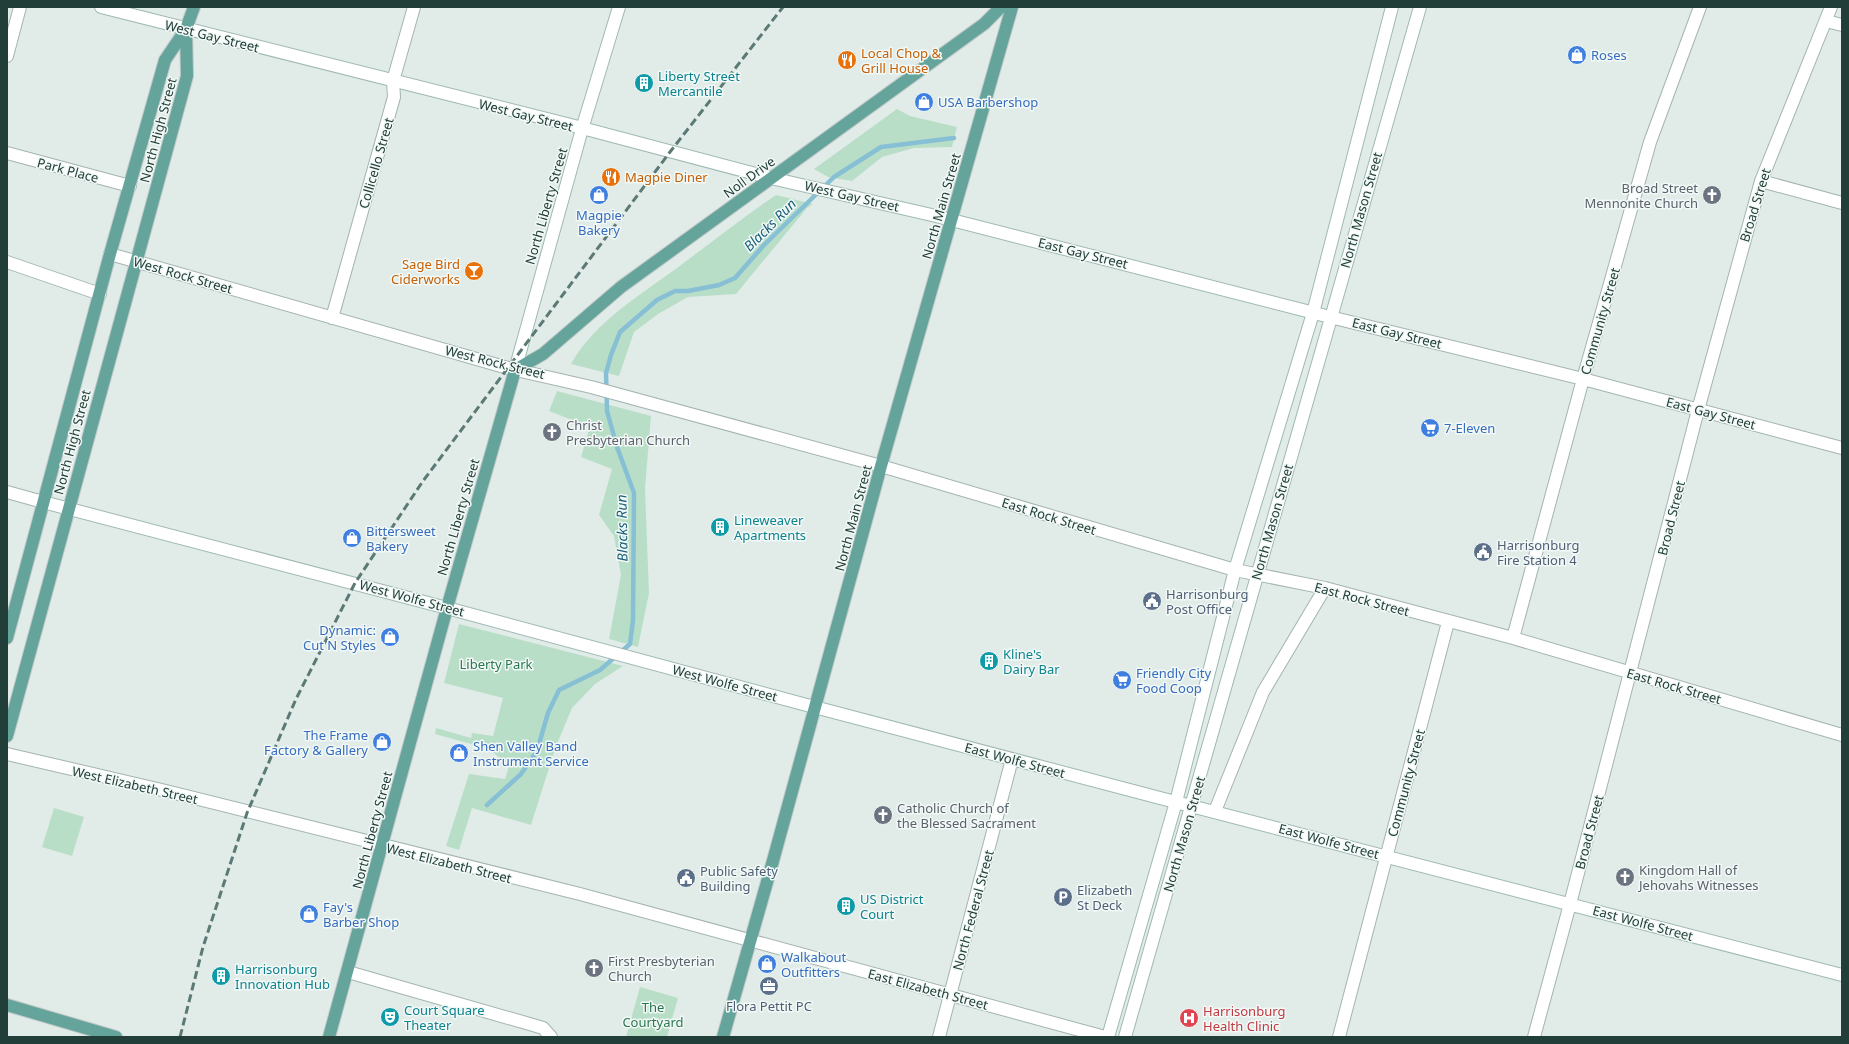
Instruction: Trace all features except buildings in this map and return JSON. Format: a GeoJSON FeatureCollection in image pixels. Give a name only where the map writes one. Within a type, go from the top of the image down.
{"type":"FeatureCollection","features":[{"type":"Feature","properties":{"kind":"main road"},"geometry":{"type":"LineString","coordinates":[[186,29],[194,7]]}},
{"type":"Feature","properties":{"kind":"main road","name":"Noll Drive"},"geometry":{"type":"LineString","coordinates":[[515,370],[543,354],[621,287],[984,24],[1001,7]]}},
{"type":"Feature","properties":{"kind":"main road","name":"North Main Street"},"geometry":{"type":"LineString","coordinates":[[723,1037],[816,708],[881,466],[1012,7]]}},
{"type":"Feature","properties":{"kind":"main road","name":"North High Street"},"geometry":{"type":"LineString","coordinates":[[7,638],[110,254],[165,60],[186,29]]}},
{"type":"Feature","properties":{"kind":"main road","name":"North High Street"},"geometry":{"type":"LineString","coordinates":[[7,736],[187,76],[186,29]]}},
{"type":"Feature","properties":{"kind":"main road","name":"North Liberty Street"},"geometry":{"type":"LineString","coordinates":[[329,1037],[447,608],[515,370]]}},
{"type":"Feature","properties":{"kind":"main road"},"geometry":{"type":"LineString","coordinates":[[7,1005],[116,1037]]}},
{"type":"Feature","properties":{"kind":"street"},"geometry":{"type":"LineString","coordinates":[[7,56],[20,7]]}},
{"type":"Feature","properties":{"kind":"street","name":"West Gay Street"},"geometry":{"type":"LineString","coordinates":[[101,7],[771,178],[951,220]]}},
{"type":"Feature","properties":{"kind":"street","name":"Collicello Street"},"geometry":{"type":"LineString","coordinates":[[332,318],[394,97],[393,82],[414,7]]}},
{"type":"Feature","properties":{"kind":"street","name":"North Liberty Street"},"geometry":{"type":"LineString","coordinates":[[515,370],[582,129],[619,7]]}},
{"type":"Feature","properties":{"kind":"street","name":"North Mason Street"},"geometry":{"type":"LineString","coordinates":[[1108,1037],[1176,802],[1235,570],[1313,313],[1392,7]]}},
{"type":"Feature","properties":{"kind":"street","name":"North Mason Street"},"geometry":{"type":"LineString","coordinates":[[1125,1037],[1420,7]]}},
{"type":"Feature","properties":{"kind":"street","name":"Community Street"},"geometry":{"type":"LineString","coordinates":[[1513,638],[1583,379],[1650,142],[1700,7]]}},
{"type":"Feature","properties":{"kind":"street","name":"Broad Street"},"geometry":{"type":"LineString","coordinates":[[1534,1037],[1698,410],[1761,180],[1831,7]]}},
{"type":"Feature","properties":{"kind":"street"},"geometry":{"type":"LineString","coordinates":[[1826,21],[1842,26]]}},
{"type":"Feature","properties":{"kind":"street","name":"Park Place"},"geometry":{"type":"LineString","coordinates":[[7,153],[130,186]]}},
{"type":"Feature","properties":{"kind":"street"},"geometry":{"type":"LineString","coordinates":[[1761,180],[1842,202]]}},
{"type":"Feature","properties":{"kind":"street","name":"East Gay Street"},"geometry":{"type":"LineString","coordinates":[[951,220],[1313,313],[1583,379],[1842,448]]}},
{"type":"Feature","properties":{"kind":"street","name":"West Rock Street"},"geometry":{"type":"LineString","coordinates":[[110,254],[515,370],[592,387],[881,466]]}},
{"type":"Feature","properties":{"kind":"street"},"geometry":{"type":"LineString","coordinates":[[7,262],[100,294]]}},
{"type":"Feature","properties":{"kind":"street","name":"East Rock Street"},"geometry":{"type":"LineString","coordinates":[[881,466],[1235,570],[1324,588],[1513,638],[1630,674],[1842,735]]}},
{"type":"Feature","properties":{"kind":"street","name":"West Wolfe Street"},"geometry":{"type":"LineString","coordinates":[[7,492],[627,656],[816,708]]}},
{"type":"Feature","properties":{"kind":"street","name":"North Mason Street"},"geometry":{"type":"LineString","coordinates":[[1215,812],[1263,692],[1324,588]]}},
{"type":"Feature","properties":{"kind":"street","name":"Community Street"},"geometry":{"type":"LineString","coordinates":[[1339,1037],[1448,622]]}},
{"type":"Feature","properties":{"kind":"street","name":"East Wolfe Street"},"geometry":{"type":"LineString","coordinates":[[816,708],[1842,975]]}},
{"type":"Feature","properties":{"kind":"street","name":"West Elizabeth Street"},"geometry":{"type":"LineString","coordinates":[[7,754],[125,783],[166,791],[382,846],[580,894],[751,941]]}},
{"type":"Feature","properties":{"kind":"street","name":"North Federal Street"},"geometry":{"type":"LineString","coordinates":[[939,1037],[1012,759]]}},
{"type":"Feature","properties":{"kind":"street","name":"East Elizabeth Street"},"geometry":{"type":"LineString","coordinates":[[751,941],[1105,1037]]}},
{"type":"Feature","properties":{"kind":"street"},"geometry":{"type":"LineString","coordinates":[[348,972],[543,1028],[551,1037]]}},
{"type":"Feature","properties":{"kind":"green space"},"geometry":{"type":"Polygon","coordinates":[[[897,109],[910,116],[957,127],[952,147],[914,148],[882,157],[852,181],[828,177],[814,169],[897,109]]]}},
{"type":"Feature","properties":{"kind":"green space"},"geometry":{"type":"Polygon","coordinates":[[[776,195],[813,204],[807,208],[736,294],[688,297],[658,314],[634,332],[619,376],[571,364],[593,334],[620,309],[776,195]]]}},
{"type":"Feature","properties":{"kind":"green space"},"geometry":{"type":"Polygon","coordinates":[[[557,391],[651,416],[645,488],[649,593],[638,647],[609,639],[621,575],[614,536],[599,515],[612,469],[581,457],[590,427],[549,411],[557,391]]]}},
{"type":"Feature","properties":{"kind":"green space","name":"Liberty Park"},"geometry":{"type":"Polygon","coordinates":[[[459,624],[623,666],[595,684],[572,708],[555,749],[531,825],[472,808],[459,850],[446,846],[469,774],[505,779],[509,766],[489,749],[435,734],[436,728],[471,738],[472,733],[493,736],[503,698],[444,683],[459,624]]]}},
{"type":"Feature","properties":{"kind":"green space"},"geometry":{"type":"Polygon","coordinates":[[[54,808],[84,817],[72,856],[42,847],[54,808]]]}},
{"type":"Feature","properties":{"kind":"green space","name":"The Courtyard"},"geometry":{"type":"Polygon","coordinates":[[[640,987],[678,998],[667,1037],[626,1037],[640,987]]]}},
{"type":"Feature","properties":{"kind":"waterway","name":"Blacks Run"},"geometry":{"type":"LineString","coordinates":[[487,805],[521,774],[537,751],[548,713],[559,690],[600,670],[630,644],[633,620],[634,493],[617,447],[607,411],[606,373],[620,332],[657,300],[675,291],[688,291],[719,285],[735,278],[764,245],[834,177],[881,147],[954,138]]}},
{"type":"Feature","properties":{"kind":"railway"},"geometry":{"type":"LineString","coordinates":[[180,1037],[203,947],[247,813],[296,699],[355,583],[423,481],[670,152],[783,7]]}},
{"type":"Feature","properties":{"kind":"place","name":"Roses"},"geometry":{"type":"Point","coordinates":[1577,55]}},
{"type":"Feature","properties":{"kind":"place","name":"Local Chop & Grill House"},"geometry":{"type":"Point","coordinates":[847,60]}},
{"type":"Feature","properties":{"kind":"place","name":"Liberty Street Mercantile"},"geometry":{"type":"Point","coordinates":[644,83]}},
{"type":"Feature","properties":{"kind":"place","name":"USA Barbershop"},"geometry":{"type":"Point","coordinates":[924,102]}},
{"type":"Feature","properties":{"kind":"place","name":"Magpie Diner"},"geometry":{"type":"Point","coordinates":[611,177]}},
{"type":"Feature","properties":{"kind":"place","name":"Magpie Bakery"},"geometry":{"type":"Point","coordinates":[599,195]}},
{"type":"Feature","properties":{"kind":"place","name":"Broad Street Mennonite Church"},"geometry":{"type":"Point","coordinates":[1712,195]}},
{"type":"Feature","properties":{"kind":"place","name":"Sage Bird Ciderworks"},"geometry":{"type":"Point","coordinates":[474,271]}},
{"type":"Feature","properties":{"kind":"place","name":"7-Eleven"},"geometry":{"type":"Point","coordinates":[1430,428]}},
{"type":"Feature","properties":{"kind":"place","name":"Christ Presbyterian Church"},"geometry":{"type":"Point","coordinates":[552,432]}},
{"type":"Feature","properties":{"kind":"place","name":"Lineweaver Apartments"},"geometry":{"type":"Point","coordinates":[720,527]}},
{"type":"Feature","properties":{"kind":"place","name":"Bittersweet Bakery"},"geometry":{"type":"Point","coordinates":[352,538]}},
{"type":"Feature","properties":{"kind":"place","name":"Harrisonburg Fire Station 4"},"geometry":{"type":"Point","coordinates":[1483,552]}},
{"type":"Feature","properties":{"kind":"place","name":"Harrisonburg Post Office"},"geometry":{"type":"Point","coordinates":[1152,601]}},
{"type":"Feature","properties":{"kind":"place","name":"Dynamic: Cut N Styles"},"geometry":{"type":"Point","coordinates":[390,637]}},
{"type":"Feature","properties":{"kind":"place","name":"Kline's Dairy Bar"},"geometry":{"type":"Point","coordinates":[989,661]}},
{"type":"Feature","properties":{"kind":"place","name":"Friendly City Food Coop"},"geometry":{"type":"Point","coordinates":[1122,680]}},
{"type":"Feature","properties":{"kind":"place","name":"The Frame Factory & Gallery"},"geometry":{"type":"Point","coordinates":[382,742]}},
{"type":"Feature","properties":{"kind":"place","name":"Shen Valley Band Instrument Service"},"geometry":{"type":"Point","coordinates":[459,753]}},
{"type":"Feature","properties":{"kind":"place","name":"Catholic Church of the Blessed Sacrament"},"geometry":{"type":"Point","coordinates":[883,815]}},
{"type":"Feature","properties":{"kind":"place","name":"Kingdom Hall of Jehovahs Witnesses"},"geometry":{"type":"Point","coordinates":[1625,877]}},
{"type":"Feature","properties":{"kind":"place","name":"Public Safety Building"},"geometry":{"type":"Point","coordinates":[686,878]}},
{"type":"Feature","properties":{"kind":"place","name":"Elizabeth St Deck"},"geometry":{"type":"Point","coordinates":[1063,897]}},
{"type":"Feature","properties":{"kind":"place","name":"US District Court"},"geometry":{"type":"Point","coordinates":[846,906]}},
{"type":"Feature","properties":{"kind":"place","name":"Fay's Barber Shop"},"geometry":{"type":"Point","coordinates":[309,914]}},
{"type":"Feature","properties":{"kind":"place","name":"Walkabout Outfitters"},"geometry":{"type":"Point","coordinates":[767,964]}},
{"type":"Feature","properties":{"kind":"place","name":"First Presbyterian Church"},"geometry":{"type":"Point","coordinates":[594,968]}},
{"type":"Feature","properties":{"kind":"place","name":"Harrisonburg Innovation Hub"},"geometry":{"type":"Point","coordinates":[221,976]}},
{"type":"Feature","properties":{"kind":"place","name":"Flora Pettit PC"},"geometry":{"type":"Point","coordinates":[769,986]}},
{"type":"Feature","properties":{"kind":"place","name":"Court Square Theater"},"geometry":{"type":"Point","coordinates":[390,1017]}},
{"type":"Feature","properties":{"kind":"place","name":"Harrisonburg Health Clinic"},"geometry":{"type":"Point","coordinates":[1189,1018]}}]}
